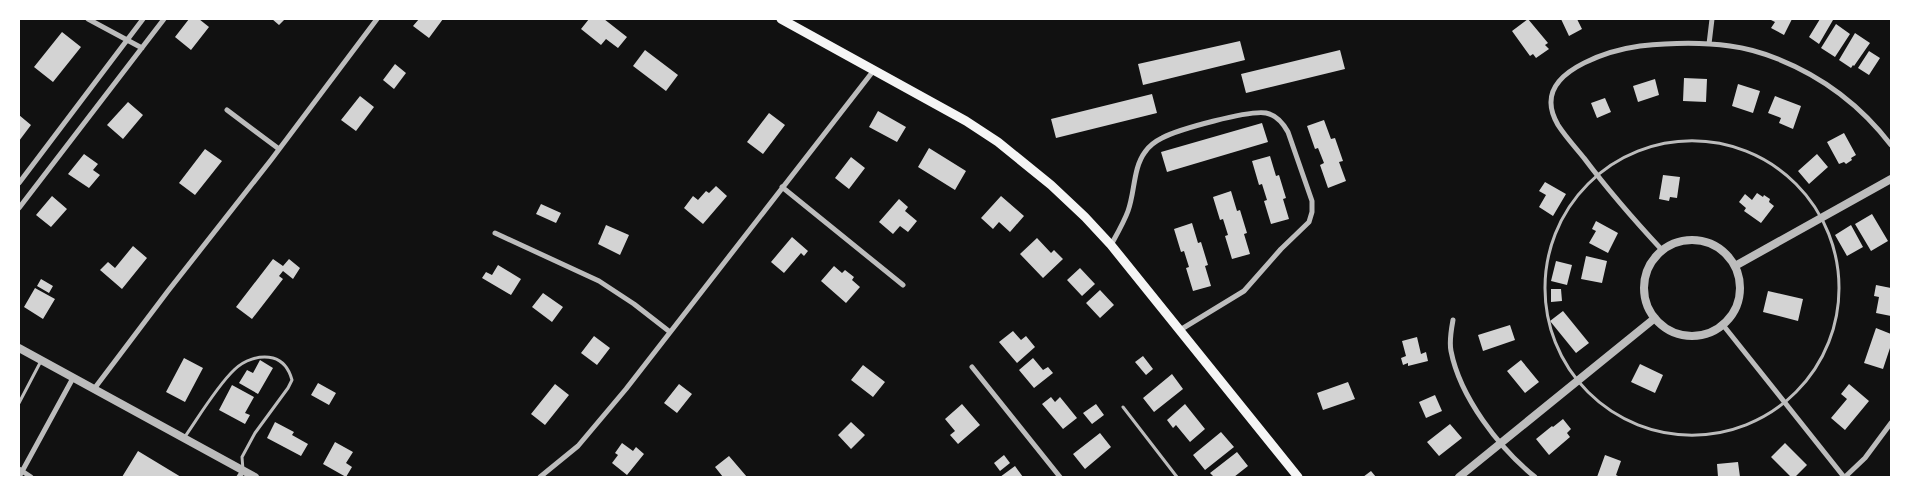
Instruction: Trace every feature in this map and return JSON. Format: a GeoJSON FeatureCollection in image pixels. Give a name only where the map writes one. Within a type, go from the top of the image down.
{"type":"FeatureCollection","features":[{"type":"Feature","properties":{"kind":"main road"},"geometry":{"type":"LineString","coordinates":[[781,19],[966,121],[998,142],[1051,185],[1111,245],[1298,477]]}},
{"type":"Feature","properties":{"kind":"street"},"geometry":{"type":"LineString","coordinates":[[88,19],[142,48]]}},
{"type":"Feature","properties":{"kind":"street"},"geometry":{"type":"LineString","coordinates":[[19,183],[143,19]]}},
{"type":"Feature","properties":{"kind":"street"},"geometry":{"type":"LineString","coordinates":[[19,208],[164,19]]}},
{"type":"Feature","properties":{"kind":"street"},"geometry":{"type":"LineString","coordinates":[[94,389],[377,19]]}},
{"type":"Feature","properties":{"kind":"street"},"geometry":{"type":"LineString","coordinates":[[1709,44],[1712,19]]}},
{"type":"Feature","properties":{"kind":"street"},"geometry":{"type":"LineString","coordinates":[[1662,250],[1596,173],[1553,116],[1552,92],[1560,80],[1570,71],[1612,53],[1638,47],[1670,44],[1732,46],[1758,52],[1798,68],[1830,87],[1858,107],[1878,127],[1891,145]]}},
{"type":"Feature","properties":{"kind":"street"},"geometry":{"type":"LineString","coordinates":[[540,477],[578,446],[670,332],[874,70]]}},
{"type":"Feature","properties":{"kind":"street"},"geometry":{"type":"LineString","coordinates":[[227,110],[279,149]]}},
{"type":"Feature","properties":{"kind":"street"},"geometry":{"type":"LineString","coordinates":[[1111,245],[1128,211],[1138,164],[1144,153],[1153,144],[1162,138],[1188,128],[1256,113],[1274,116],[1283,124],[1288,132],[1312,201],[1312,212],[1309,222],[1281,249],[1239,295],[1180,330]]}},
{"type":"Feature","properties":{"kind":"street"},"geometry":{"type":"LineString","coordinates":[[1735,266],[1891,179]]}},
{"type":"Feature","properties":{"kind":"street"},"geometry":{"type":"LineString","coordinates":[[782,187],[903,285]]}},
{"type":"Feature","properties":{"kind":"street"},"geometry":{"type":"LineString","coordinates":[[495,233],[599,281],[634,304],[670,332]]}},
{"type":"Feature","properties":{"kind":"street"},"geometry":{"type":"LineString","coordinates":[[1684,240],[1708,242],[1728,256],[1735,266],[1740,287],[1736,308],[1723,326],[1712,332],[1700,336],[1675,333],[1664,327],[1655,318],[1646,302],[1644,283],[1647,270],[1653,259],[1672,244],[1684,240]]}},
{"type":"Feature","properties":{"kind":"street"},"geometry":{"type":"LineString","coordinates":[[1459,477],[1655,318]]}},
{"type":"Feature","properties":{"kind":"street"},"geometry":{"type":"LineString","coordinates":[[1453,320],[1450,345],[1458,374],[1467,395],[1500,443],[1535,477]]}},
{"type":"Feature","properties":{"kind":"street"},"geometry":{"type":"LineString","coordinates":[[1723,326],[1844,477],[1865,458],[1891,423]]}},
{"type":"Feature","properties":{"kind":"street"},"geometry":{"type":"LineString","coordinates":[[19,348],[183,438],[241,474],[255,477]]}},
{"type":"Feature","properties":{"kind":"street"},"geometry":{"type":"LineString","coordinates":[[972,366],[1060,477]]}},
{"type":"Feature","properties":{"kind":"street"},"geometry":{"type":"LineString","coordinates":[[19,477],[20,470],[73,378]]}},
{"type":"Feature","properties":{"kind":"street"},"geometry":{"type":"LineString","coordinates":[[20,470],[31,477]]}},
{"type":"Feature","properties":{"kind":"lane"},"geometry":{"type":"LineString","coordinates":[[1691,142],[1716,142],[1749,151],[1769,162],[1805,191],[1822,216],[1830,237],[1837,262],[1839,287],[1838,311],[1834,332],[1819,365],[1801,389],[1785,403],[1757,418],[1739,424],[1702,432],[1660,434],[1632,426],[1615,416],[1598,403],[1576,381],[1564,366],[1549,323],[1545,298],[1546,274],[1549,250],[1555,231],[1579,190],[1596,173],[1644,150],[1691,142]]}},
{"type":"Feature","properties":{"kind":"lane"},"geometry":{"type":"LineString","coordinates":[[183,438],[234,369],[255,357],[277,360],[285,365],[290,372],[292,380],[255,433],[242,457],[241,474]]}},
{"type":"Feature","properties":{"kind":"lane"},"geometry":{"type":"LineString","coordinates":[[19,403],[41,361]]}},
{"type":"Feature","properties":{"kind":"lane"},"geometry":{"type":"LineString","coordinates":[[1123,407],[1177,477]]}},
{"type":"Feature","properties":{"kind":"building"},"geometry":{"type":"Polygon","coordinates":[[[189,19],[199,19],[209,27],[191,50],[175,37],[189,19]]]}},
{"type":"Feature","properties":{"kind":"building"},"geometry":{"type":"Polygon","coordinates":[[[272,19],[285,19],[279,25],[272,19]]]}},
{"type":"Feature","properties":{"kind":"building"},"geometry":{"type":"Polygon","coordinates":[[[419,19],[443,19],[429,38],[413,26],[419,19]]]}},
{"type":"Feature","properties":{"kind":"building"},"geometry":{"type":"Polygon","coordinates":[[[589,19],[604,19],[627,37],[618,48],[606,39],[601,45],[581,29],[589,19]]]}},
{"type":"Feature","properties":{"kind":"building"},"geometry":{"type":"Polygon","coordinates":[[[1528,19],[1548,43],[1545,45],[1549,49],[1536,58],[1533,54],[1530,56],[1512,31],[1528,19]]]}},
{"type":"Feature","properties":{"kind":"building"},"geometry":{"type":"Polygon","coordinates":[[[1561,19],[1577,19],[1582,29],[1569,36],[1561,19]]]}},
{"type":"Feature","properties":{"kind":"building"},"geometry":{"type":"Polygon","coordinates":[[[1769,19],[1792,19],[1784,35],[1771,28],[1775,22],[1769,19]]]}},
{"type":"Feature","properties":{"kind":"building"},"geometry":{"type":"Polygon","coordinates":[[[1820,19],[1833,20],[1819,44],[1809,37],[1820,19]]]}},
{"type":"Feature","properties":{"kind":"building"},"geometry":{"type":"Polygon","coordinates":[[[1836,24],[1850,34],[1835,57],[1821,48],[1836,24]]]}},
{"type":"Feature","properties":{"kind":"building"},"geometry":{"type":"Polygon","coordinates":[[[62,32],[81,47],[53,82],[34,67],[62,32]]]}},
{"type":"Feature","properties":{"kind":"building"},"geometry":{"type":"Polygon","coordinates":[[[1855,33],[1870,43],[1851,68],[1839,60],[1855,33]]]}},
{"type":"Feature","properties":{"kind":"building"},"geometry":{"type":"Polygon","coordinates":[[[1240,41],[1245,60],[1143,85],[1138,64],[1240,41]]]}},
{"type":"Feature","properties":{"kind":"building"},"geometry":{"type":"Polygon","coordinates":[[[645,50],[678,75],[666,91],[633,66],[645,50]]]}},
{"type":"Feature","properties":{"kind":"building"},"geometry":{"type":"Polygon","coordinates":[[[1340,50],[1345,69],[1246,93],[1241,74],[1340,50]]]}},
{"type":"Feature","properties":{"kind":"building"},"geometry":{"type":"Polygon","coordinates":[[[1869,51],[1880,58],[1869,75],[1858,68],[1869,51]]]}},
{"type":"Feature","properties":{"kind":"building"},"geometry":{"type":"Polygon","coordinates":[[[395,64],[406,73],[394,89],[383,80],[395,64]]]}},
{"type":"Feature","properties":{"kind":"building"},"geometry":{"type":"Polygon","coordinates":[[[1684,78],[1707,79],[1706,102],[1683,101],[1684,78]]]}},
{"type":"Feature","properties":{"kind":"building"},"geometry":{"type":"Polygon","coordinates":[[[1655,79],[1659,95],[1638,102],[1633,86],[1655,79]]]}},
{"type":"Feature","properties":{"kind":"building"},"geometry":{"type":"Polygon","coordinates":[[[1738,84],[1760,91],[1753,113],[1732,106],[1738,84]]]}},
{"type":"Feature","properties":{"kind":"building"},"geometry":{"type":"Polygon","coordinates":[[[1152,94],[1157,113],[1056,138],[1051,119],[1152,94]]]}},
{"type":"Feature","properties":{"kind":"building"},"geometry":{"type":"Polygon","coordinates":[[[360,96],[374,107],[356,131],[341,120],[360,96]]]}},
{"type":"Feature","properties":{"kind":"building"},"geometry":{"type":"Polygon","coordinates":[[[1775,96],[1801,106],[1793,129],[1779,123],[1781,118],[1768,113],[1775,96]]]}},
{"type":"Feature","properties":{"kind":"building"},"geometry":{"type":"Polygon","coordinates":[[[1605,98],[1611,112],[1597,118],[1591,103],[1605,98]]]}},
{"type":"Feature","properties":{"kind":"building"},"geometry":{"type":"Polygon","coordinates":[[[128,102],[143,115],[123,139],[107,125],[128,102]]]}},
{"type":"Feature","properties":{"kind":"building"},"geometry":{"type":"Polygon","coordinates":[[[878,111],[906,127],[897,142],[869,127],[878,111]]]}},
{"type":"Feature","properties":{"kind":"building"},"geometry":{"type":"Polygon","coordinates":[[[769,113],[785,125],[763,154],[747,142],[769,113]]]}},
{"type":"Feature","properties":{"kind":"building"},"geometry":{"type":"Polygon","coordinates":[[[19,115],[31,125],[19,141],[19,115]]]}},
{"type":"Feature","properties":{"kind":"building"},"geometry":{"type":"Polygon","coordinates":[[[1324,120],[1331,139],[1335,138],[1343,161],[1339,162],[1346,181],[1328,188],[1320,165],[1324,163],[1318,148],[1315,149],[1307,126],[1324,120]]]}},
{"type":"Feature","properties":{"kind":"building"},"geometry":{"type":"Polygon","coordinates":[[[1262,123],[1268,142],[1167,172],[1161,152],[1262,123]]]}},
{"type":"Feature","properties":{"kind":"building"},"geometry":{"type":"Polygon","coordinates":[[[1844,133],[1856,155],[1846,164],[1844,162],[1839,164],[1827,142],[1844,133]]]}},
{"type":"Feature","properties":{"kind":"building"},"geometry":{"type":"Polygon","coordinates":[[[929,148],[966,171],[955,190],[918,167],[929,148]]]}},
{"type":"Feature","properties":{"kind":"building"},"geometry":{"type":"Polygon","coordinates":[[[205,149],[222,161],[195,195],[179,183],[205,149]]]}},
{"type":"Feature","properties":{"kind":"building"},"geometry":{"type":"Polygon","coordinates":[[[84,154],[98,164],[93,170],[100,175],[89,188],[68,174],[84,154]]]}},
{"type":"Feature","properties":{"kind":"building"},"geometry":{"type":"Polygon","coordinates":[[[1817,154],[1828,167],[1809,184],[1798,171],[1817,154]]]}},
{"type":"Feature","properties":{"kind":"building"},"geometry":{"type":"Polygon","coordinates":[[[1270,156],[1276,176],[1279,175],[1286,198],[1283,199],[1289,219],[1271,224],[1264,201],[1267,200],[1262,184],[1259,185],[1252,161],[1270,156]]]}},
{"type":"Feature","properties":{"kind":"building"},"geometry":{"type":"Polygon","coordinates":[[[851,157],[865,168],[849,189],[835,178],[851,157]]]}},
{"type":"Feature","properties":{"kind":"building"},"geometry":{"type":"Polygon","coordinates":[[[1663,175],[1680,177],[1677,198],[1670,197],[1669,201],[1659,199],[1663,175]]]}},
{"type":"Feature","properties":{"kind":"building"},"geometry":{"type":"Polygon","coordinates":[[[1545,182],[1566,194],[1553,216],[1539,207],[1546,195],[1539,191],[1545,182]]]}},
{"type":"Feature","properties":{"kind":"building"},"geometry":{"type":"Polygon","coordinates":[[[716,186],[727,196],[703,224],[684,208],[693,196],[698,200],[706,191],[709,193],[716,186]]]}},
{"type":"Feature","properties":{"kind":"building"},"geometry":{"type":"Polygon","coordinates":[[[1231,191],[1237,211],[1240,210],[1247,233],[1244,234],[1250,254],[1232,259],[1225,236],[1228,235],[1223,219],[1220,220],[1213,197],[1231,191]]]}},
{"type":"Feature","properties":{"kind":"building"},"geometry":{"type":"Polygon","coordinates":[[[1757,193],[1770,199],[1769,202],[1774,206],[1761,223],[1744,211],[1746,208],[1739,202],[1745,194],[1752,200],[1757,193]]]}},
{"type":"Feature","properties":{"kind":"building"},"geometry":{"type":"Polygon","coordinates":[[[52,196],[67,209],[51,227],[36,215],[52,196]]]}},
{"type":"Feature","properties":{"kind":"building"},"geometry":{"type":"Polygon","coordinates":[[[1001,196],[1024,216],[1010,232],[999,222],[993,229],[981,218],[1001,196]]]}},
{"type":"Feature","properties":{"kind":"building"},"geometry":{"type":"Polygon","coordinates":[[[899,199],[908,207],[905,211],[917,221],[908,232],[900,226],[893,234],[879,222],[899,199]]]}},
{"type":"Feature","properties":{"kind":"building"},"geometry":{"type":"Polygon","coordinates":[[[541,204],[561,213],[556,223],[536,214],[541,204]]]}},
{"type":"Feature","properties":{"kind":"building"},"geometry":{"type":"Polygon","coordinates":[[[1872,214],[1888,241],[1871,251],[1855,224],[1872,214]]]}},
{"type":"Feature","properties":{"kind":"building"},"geometry":{"type":"Polygon","coordinates":[[[1596,221],[1618,233],[1608,253],[1589,243],[1596,231],[1592,229],[1596,221]]]}},
{"type":"Feature","properties":{"kind":"building"},"geometry":{"type":"Polygon","coordinates":[[[1192,223],[1198,243],[1201,242],[1208,265],[1205,266],[1211,286],[1193,291],[1186,268],[1189,267],[1184,251],[1181,252],[1174,229],[1192,223]]]}},
{"type":"Feature","properties":{"kind":"building"},"geometry":{"type":"Polygon","coordinates":[[[606,225],[629,235],[620,255],[598,244],[606,225]]]}},
{"type":"Feature","properties":{"kind":"building"},"geometry":{"type":"Polygon","coordinates":[[[1851,225],[1863,247],[1847,256],[1835,235],[1851,225]]]}},
{"type":"Feature","properties":{"kind":"building"},"geometry":{"type":"Polygon","coordinates":[[[792,237],[808,251],[804,256],[801,253],[784,273],[771,262],[792,237]]]}},
{"type":"Feature","properties":{"kind":"building"},"geometry":{"type":"Polygon","coordinates":[[[1037,238],[1051,253],[1054,250],[1063,259],[1043,278],[1020,254],[1037,238]]]}},
{"type":"Feature","properties":{"kind":"building"},"geometry":{"type":"Polygon","coordinates":[[[133,246],[147,258],[122,289],[100,270],[108,262],[115,268],[133,246]]]}},
{"type":"Feature","properties":{"kind":"building"},"geometry":{"type":"Polygon","coordinates":[[[1586,256],[1607,261],[1602,283],[1581,279],[1586,256]]]}},
{"type":"Feature","properties":{"kind":"building"},"geometry":{"type":"Polygon","coordinates":[[[273,259],[283,266],[289,259],[300,268],[293,279],[283,271],[279,276],[283,279],[252,319],[236,307],[273,259]]]}},
{"type":"Feature","properties":{"kind":"building"},"geometry":{"type":"Polygon","coordinates":[[[1556,261],[1572,265],[1567,285],[1551,281],[1556,261]]]}},
{"type":"Feature","properties":{"kind":"building"},"geometry":{"type":"Polygon","coordinates":[[[498,265],[521,279],[511,295],[482,278],[486,272],[492,275],[498,265]]]}},
{"type":"Feature","properties":{"kind":"building"},"geometry":{"type":"Polygon","coordinates":[[[834,266],[842,273],[845,270],[854,277],[852,280],[860,287],[846,303],[821,281],[834,266]]]}},
{"type":"Feature","properties":{"kind":"building"},"geometry":{"type":"Polygon","coordinates":[[[1080,268],[1095,284],[1082,296],[1067,280],[1080,268]]]}},
{"type":"Feature","properties":{"kind":"building"},"geometry":{"type":"Polygon","coordinates":[[[41,279],[53,286],[49,293],[37,286],[41,279]]]}},
{"type":"Feature","properties":{"kind":"building"},"geometry":{"type":"Polygon","coordinates":[[[1876,285],[1891,288],[1891,316],[1876,313],[1879,297],[1874,296],[1876,285]]]}},
{"type":"Feature","properties":{"kind":"building"},"geometry":{"type":"Polygon","coordinates":[[[35,288],[55,299],[43,319],[24,307],[35,288]]]}},
{"type":"Feature","properties":{"kind":"building"},"geometry":{"type":"Polygon","coordinates":[[[1551,289],[1561,289],[1562,301],[1551,302],[1551,289]]]}},
{"type":"Feature","properties":{"kind":"building"},"geometry":{"type":"Polygon","coordinates":[[[1100,290],[1114,305],[1100,318],[1086,303],[1100,290]]]}},
{"type":"Feature","properties":{"kind":"building"},"geometry":{"type":"Polygon","coordinates":[[[1768,291],[1803,299],[1798,321],[1763,312],[1768,291]]]}},
{"type":"Feature","properties":{"kind":"building"},"geometry":{"type":"Polygon","coordinates":[[[543,293],[563,307],[552,322],[532,307],[543,293]]]}},
{"type":"Feature","properties":{"kind":"building"},"geometry":{"type":"Polygon","coordinates":[[[1563,311],[1589,343],[1576,353],[1550,321],[1563,311]]]}},
{"type":"Feature","properties":{"kind":"building"},"geometry":{"type":"Polygon","coordinates":[[[1510,325],[1515,340],[1483,351],[1478,335],[1510,325]]]}},
{"type":"Feature","properties":{"kind":"building"},"geometry":{"type":"Polygon","coordinates":[[[1876,328],[1891,334],[1891,345],[1883,369],[1864,363],[1876,328]]]}},
{"type":"Feature","properties":{"kind":"building"},"geometry":{"type":"Polygon","coordinates":[[[1013,331],[1021,340],[1026,336],[1035,347],[1017,363],[999,342],[1013,331]]]}},
{"type":"Feature","properties":{"kind":"building"},"geometry":{"type":"Polygon","coordinates":[[[594,336],[610,348],[597,365],[581,353],[594,336]]]}},
{"type":"Feature","properties":{"kind":"building"},"geometry":{"type":"Polygon","coordinates":[[[1417,337],[1421,354],[1426,352],[1428,361],[1408,366],[1408,363],[1403,365],[1401,358],[1406,356],[1402,341],[1417,337]]]}},
{"type":"Feature","properties":{"kind":"building"},"geometry":{"type":"Polygon","coordinates":[[[1143,356],[1153,369],[1146,375],[1135,362],[1143,356]]]}},
{"type":"Feature","properties":{"kind":"building"},"geometry":{"type":"Polygon","coordinates":[[[184,358],[203,368],[185,402],[166,392],[184,358]]]}},
{"type":"Feature","properties":{"kind":"building"},"geometry":{"type":"Polygon","coordinates":[[[1033,358],[1043,370],[1048,367],[1053,373],[1034,388],[1019,370],[1033,358]]]}},
{"type":"Feature","properties":{"kind":"building"},"geometry":{"type":"Polygon","coordinates":[[[260,360],[273,368],[258,394],[239,383],[247,370],[253,373],[260,360]]]}},
{"type":"Feature","properties":{"kind":"building"},"geometry":{"type":"Polygon","coordinates":[[[1521,360],[1539,382],[1525,393],[1507,371],[1521,360]]]}},
{"type":"Feature","properties":{"kind":"building"},"geometry":{"type":"Polygon","coordinates":[[[1640,364],[1663,375],[1655,393],[1631,382],[1640,364]]]}},
{"type":"Feature","properties":{"kind":"building"},"geometry":{"type":"Polygon","coordinates":[[[863,365],[885,382],[873,397],[851,380],[863,365]]]}},
{"type":"Feature","properties":{"kind":"building"},"geometry":{"type":"Polygon","coordinates":[[[1172,374],[1183,389],[1154,412],[1143,398],[1172,374]]]}},
{"type":"Feature","properties":{"kind":"building"},"geometry":{"type":"Polygon","coordinates":[[[1348,382],[1355,399],[1323,410],[1317,393],[1348,382]]]}},
{"type":"Feature","properties":{"kind":"building"},"geometry":{"type":"Polygon","coordinates":[[[318,383],[336,393],[329,405],[311,395],[318,383]]]}},
{"type":"Feature","properties":{"kind":"building"},"geometry":{"type":"Polygon","coordinates":[[[555,384],[569,395],[545,425],[531,414],[555,384]]]}},
{"type":"Feature","properties":{"kind":"building"},"geometry":{"type":"Polygon","coordinates":[[[679,384],[692,394],[677,413],[664,403],[679,384]]]}},
{"type":"Feature","properties":{"kind":"building"},"geometry":{"type":"Polygon","coordinates":[[[1849,384],[1869,401],[1845,430],[1831,418],[1847,399],[1841,394],[1849,384]]]}},
{"type":"Feature","properties":{"kind":"building"},"geometry":{"type":"Polygon","coordinates":[[[232,385],[254,397],[245,413],[250,415],[245,424],[219,410],[232,385]]]}},
{"type":"Feature","properties":{"kind":"building"},"geometry":{"type":"Polygon","coordinates":[[[1435,395],[1442,411],[1426,418],[1419,402],[1435,395]]]}},
{"type":"Feature","properties":{"kind":"building"},"geometry":{"type":"Polygon","coordinates":[[[1051,397],[1055,402],[1060,397],[1077,418],[1063,429],[1042,404],[1051,397]]]}},
{"type":"Feature","properties":{"kind":"building"},"geometry":{"type":"Polygon","coordinates":[[[962,404],[980,425],[958,444],[950,435],[955,431],[945,419],[962,404]]]}},
{"type":"Feature","properties":{"kind":"building"},"geometry":{"type":"Polygon","coordinates":[[[1096,404],[1104,415],[1092,424],[1083,413],[1096,404]]]}},
{"type":"Feature","properties":{"kind":"building"},"geometry":{"type":"Polygon","coordinates":[[[1185,404],[1205,429],[1190,442],[1176,425],[1173,428],[1167,420],[1185,404]]]}},
{"type":"Feature","properties":{"kind":"building"},"geometry":{"type":"Polygon","coordinates":[[[1563,419],[1571,429],[1567,433],[1570,437],[1549,455],[1536,439],[1563,419]]]}},
{"type":"Feature","properties":{"kind":"building"},"geometry":{"type":"Polygon","coordinates":[[[275,422],[294,432],[292,435],[308,444],[301,456],[267,438],[275,422]]]}},
{"type":"Feature","properties":{"kind":"building"},"geometry":{"type":"Polygon","coordinates":[[[851,422],[865,435],[851,449],[838,435],[851,422]]]}},
{"type":"Feature","properties":{"kind":"building"},"geometry":{"type":"Polygon","coordinates":[[[1450,424],[1462,438],[1439,456],[1427,442],[1450,424]]]}},
{"type":"Feature","properties":{"kind":"building"},"geometry":{"type":"Polygon","coordinates":[[[1221,432],[1234,447],[1205,470],[1193,455],[1221,432]]]}},
{"type":"Feature","properties":{"kind":"building"},"geometry":{"type":"Polygon","coordinates":[[[1100,433],[1111,447],[1085,469],[1073,454],[1100,433]]]}},
{"type":"Feature","properties":{"kind":"building"},"geometry":{"type":"Polygon","coordinates":[[[335,442],[353,452],[346,463],[352,467],[346,477],[323,464],[335,442]]]}},
{"type":"Feature","properties":{"kind":"building"},"geometry":{"type":"Polygon","coordinates":[[[622,443],[633,451],[636,447],[644,454],[627,475],[612,463],[618,455],[615,453],[622,443]]]}},
{"type":"Feature","properties":{"kind":"building"},"geometry":{"type":"Polygon","coordinates":[[[1785,443],[1807,465],[1795,477],[1791,477],[1771,457],[1785,443]]]}},
{"type":"Feature","properties":{"kind":"building"},"geometry":{"type":"Polygon","coordinates":[[[138,451],[181,477],[122,477],[138,451]]]}},
{"type":"Feature","properties":{"kind":"building"},"geometry":{"type":"Polygon","coordinates":[[[1237,452],[1248,466],[1234,477],[1214,477],[1210,473],[1237,452]]]}},
{"type":"Feature","properties":{"kind":"building"},"geometry":{"type":"Polygon","coordinates":[[[1004,455],[1010,463],[1000,471],[994,463],[1004,455]]]}},
{"type":"Feature","properties":{"kind":"building"},"geometry":{"type":"Polygon","coordinates":[[[1605,455],[1621,461],[1616,475],[1620,477],[1597,477],[1605,455]]]}},
{"type":"Feature","properties":{"kind":"building"},"geometry":{"type":"Polygon","coordinates":[[[729,456],[747,477],[723,477],[715,467],[729,456]]]}},
{"type":"Feature","properties":{"kind":"building"},"geometry":{"type":"Polygon","coordinates":[[[1738,462],[1740,477],[1718,477],[1717,464],[1738,462]]]}},
{"type":"Feature","properties":{"kind":"building"},"geometry":{"type":"Polygon","coordinates":[[[1015,466],[1023,477],[1000,477],[1015,466]]]}},
{"type":"Feature","properties":{"kind":"building"},"geometry":{"type":"Polygon","coordinates":[[[1371,471],[1376,477],[1363,477],[1371,471]]]}}]}
